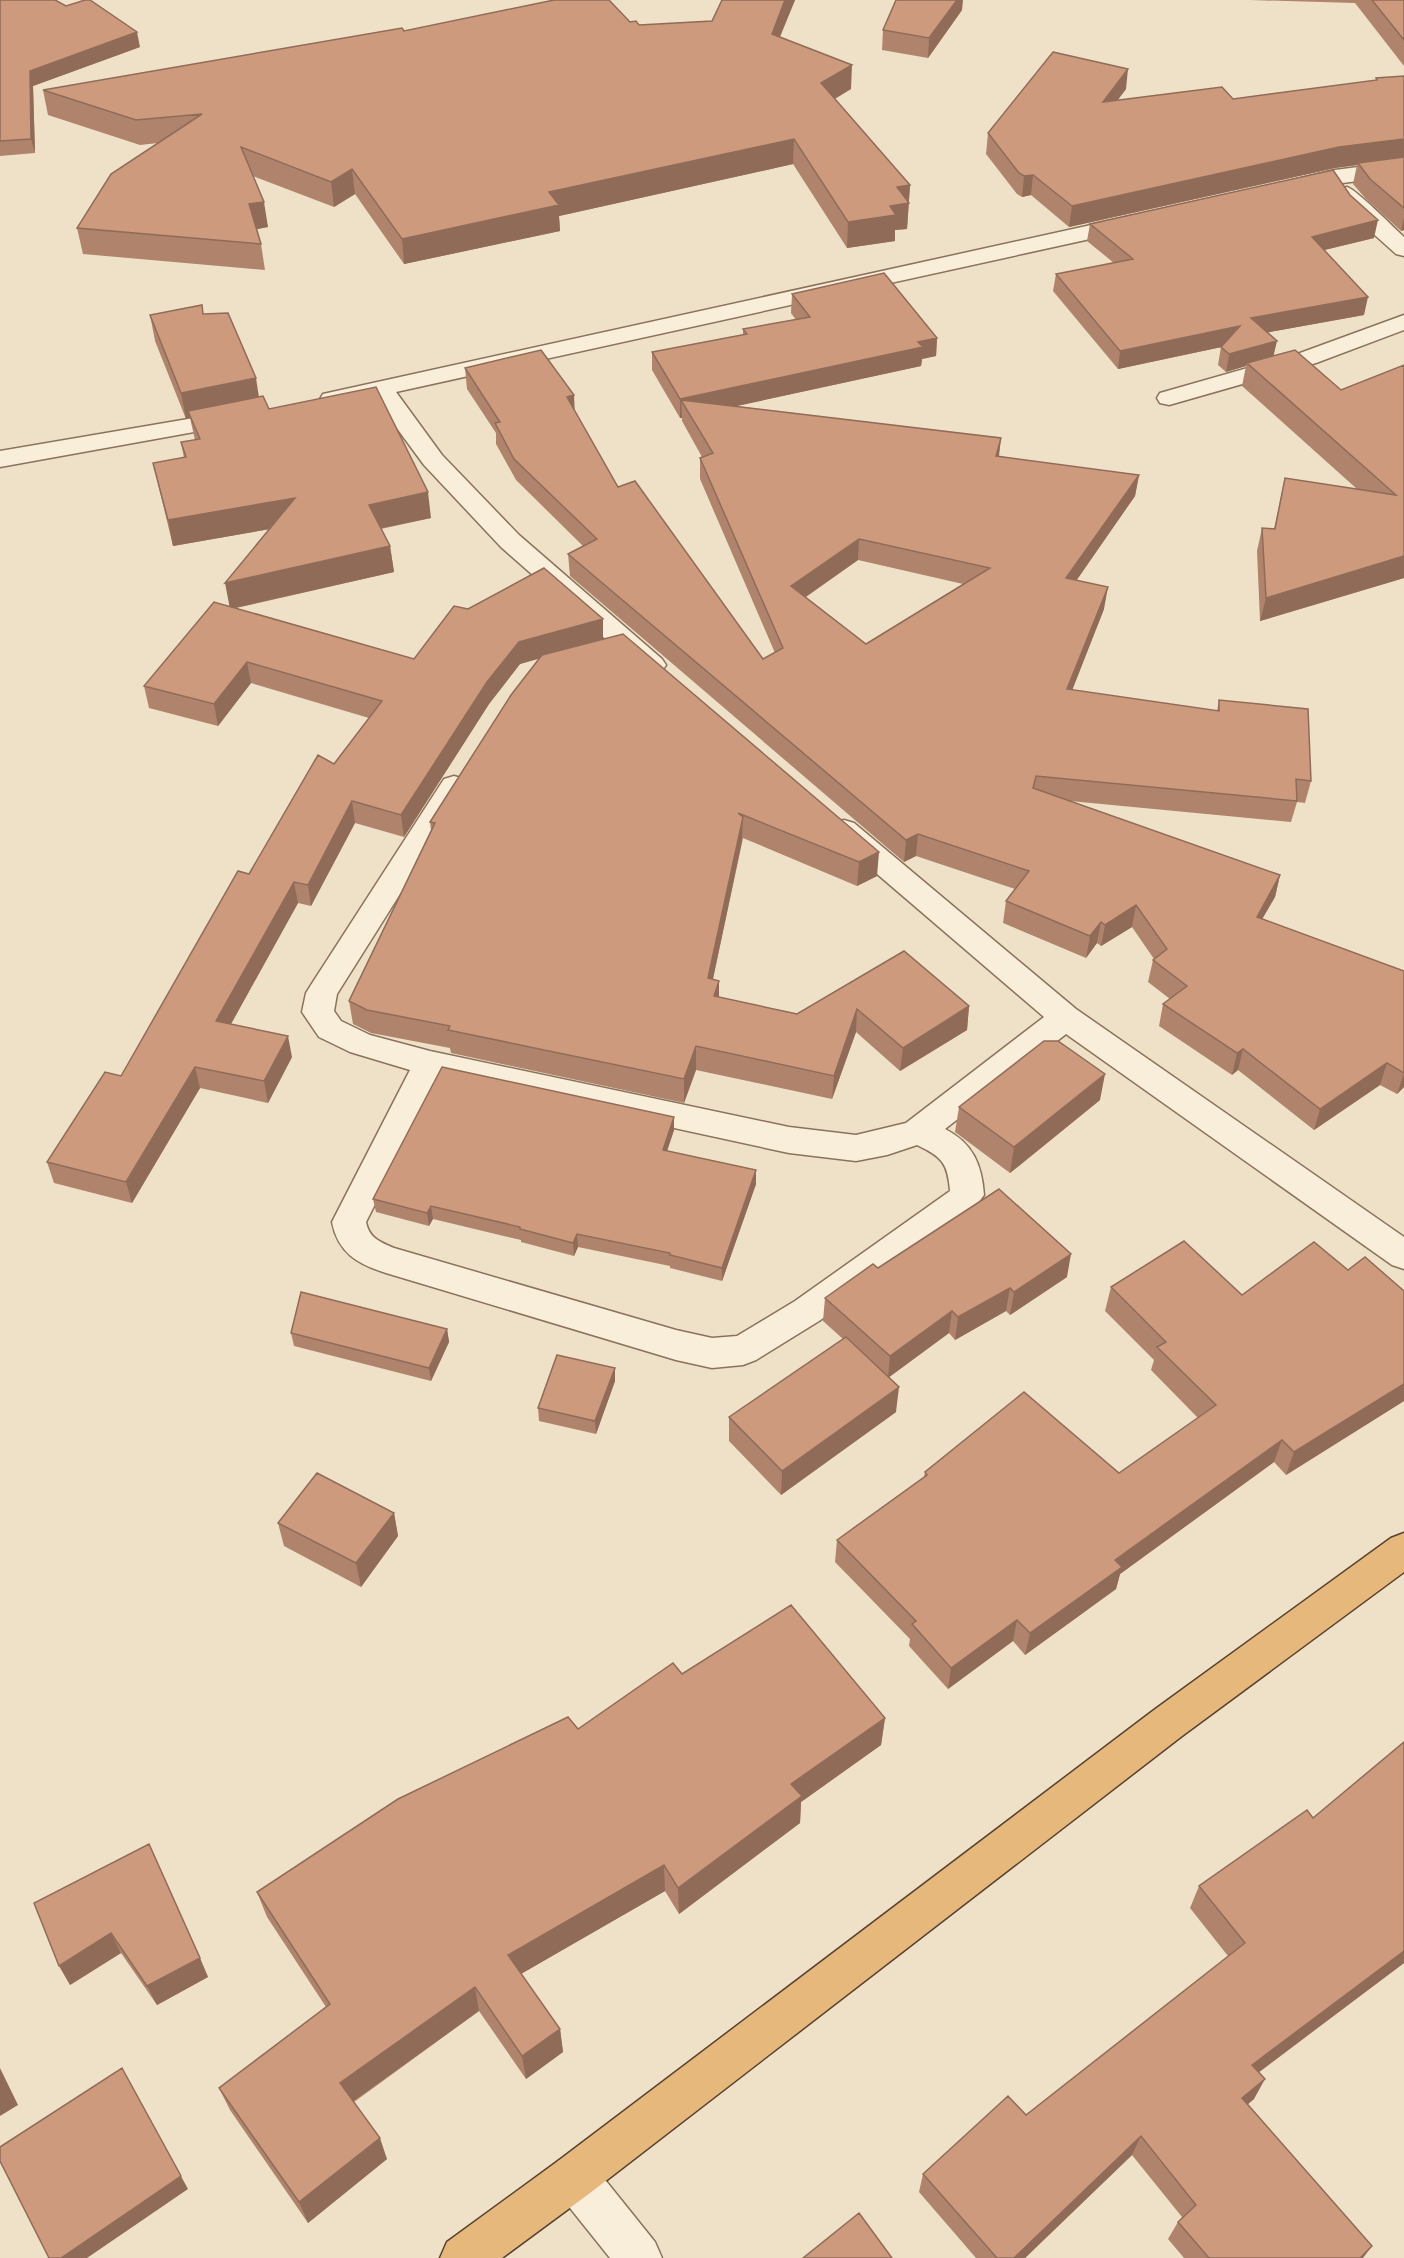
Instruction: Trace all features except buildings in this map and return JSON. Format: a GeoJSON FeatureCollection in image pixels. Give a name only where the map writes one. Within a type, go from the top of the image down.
{"type":"FeatureCollection","features":[{"type":"Feature","properties":{"kind":"highway"},"geometry":{"type":"LineString","coordinates":[[463,2258],[574,2177],[1168,1723],[1404,1550]]}},
{"type":"Feature","properties":{"kind":"street"},"geometry":{"type":"LineString","coordinates":[[1266,193],[1335,177],[1404,168]]}},
{"type":"Feature","properties":{"kind":"street"},"geometry":{"type":"LineString","coordinates":[[1335,177],[1356,206],[1404,249]]}},
{"type":"Feature","properties":{"kind":"street"},"geometry":{"type":"LineString","coordinates":[[314,403],[1153,218]]}},
{"type":"Feature","properties":{"kind":"street"},"geometry":{"type":"LineString","coordinates":[[1169,398],[1308,358],[1404,322]]}},
{"type":"Feature","properties":{"kind":"street"},"geometry":{"type":"LineString","coordinates":[[381,389],[433,460],[510,541],[671,682]]}},
{"type":"Feature","properties":{"kind":"street"},"geometry":{"type":"LineString","coordinates":[[0,459],[157,434],[258,414]]}},
{"type":"Feature","properties":{"kind":"street"},"geometry":{"type":"LineString","coordinates":[[596,653],[629,645]]}},
{"type":"Feature","properties":{"kind":"street"},"geometry":{"type":"LineString","coordinates":[[466,766],[322,993],[318,1012],[330,1029],[361,1044],[430,1063],[821,1145],[856,1148],[887,1142],[918,1132],[1065,1017]]}},
{"type":"Feature","properties":{"kind":"street"},"geometry":{"type":"LineString","coordinates":[[821,810],[1065,1017],[1404,1255]]}},
{"type":"Feature","properties":{"kind":"street"},"geometry":{"type":"LineString","coordinates":[[430,1063],[349,1222],[351,1236],[362,1249],[397,1262],[643,1335],[712,1353],[742,1350],[807,1311],[958,1205],[967,1195],[967,1178],[962,1159],[947,1144],[918,1132]]}},
{"type":"Feature","properties":{"kind":"street"},"geometry":{"type":"LineString","coordinates":[[574,2177],[639,2258]]}}]}
